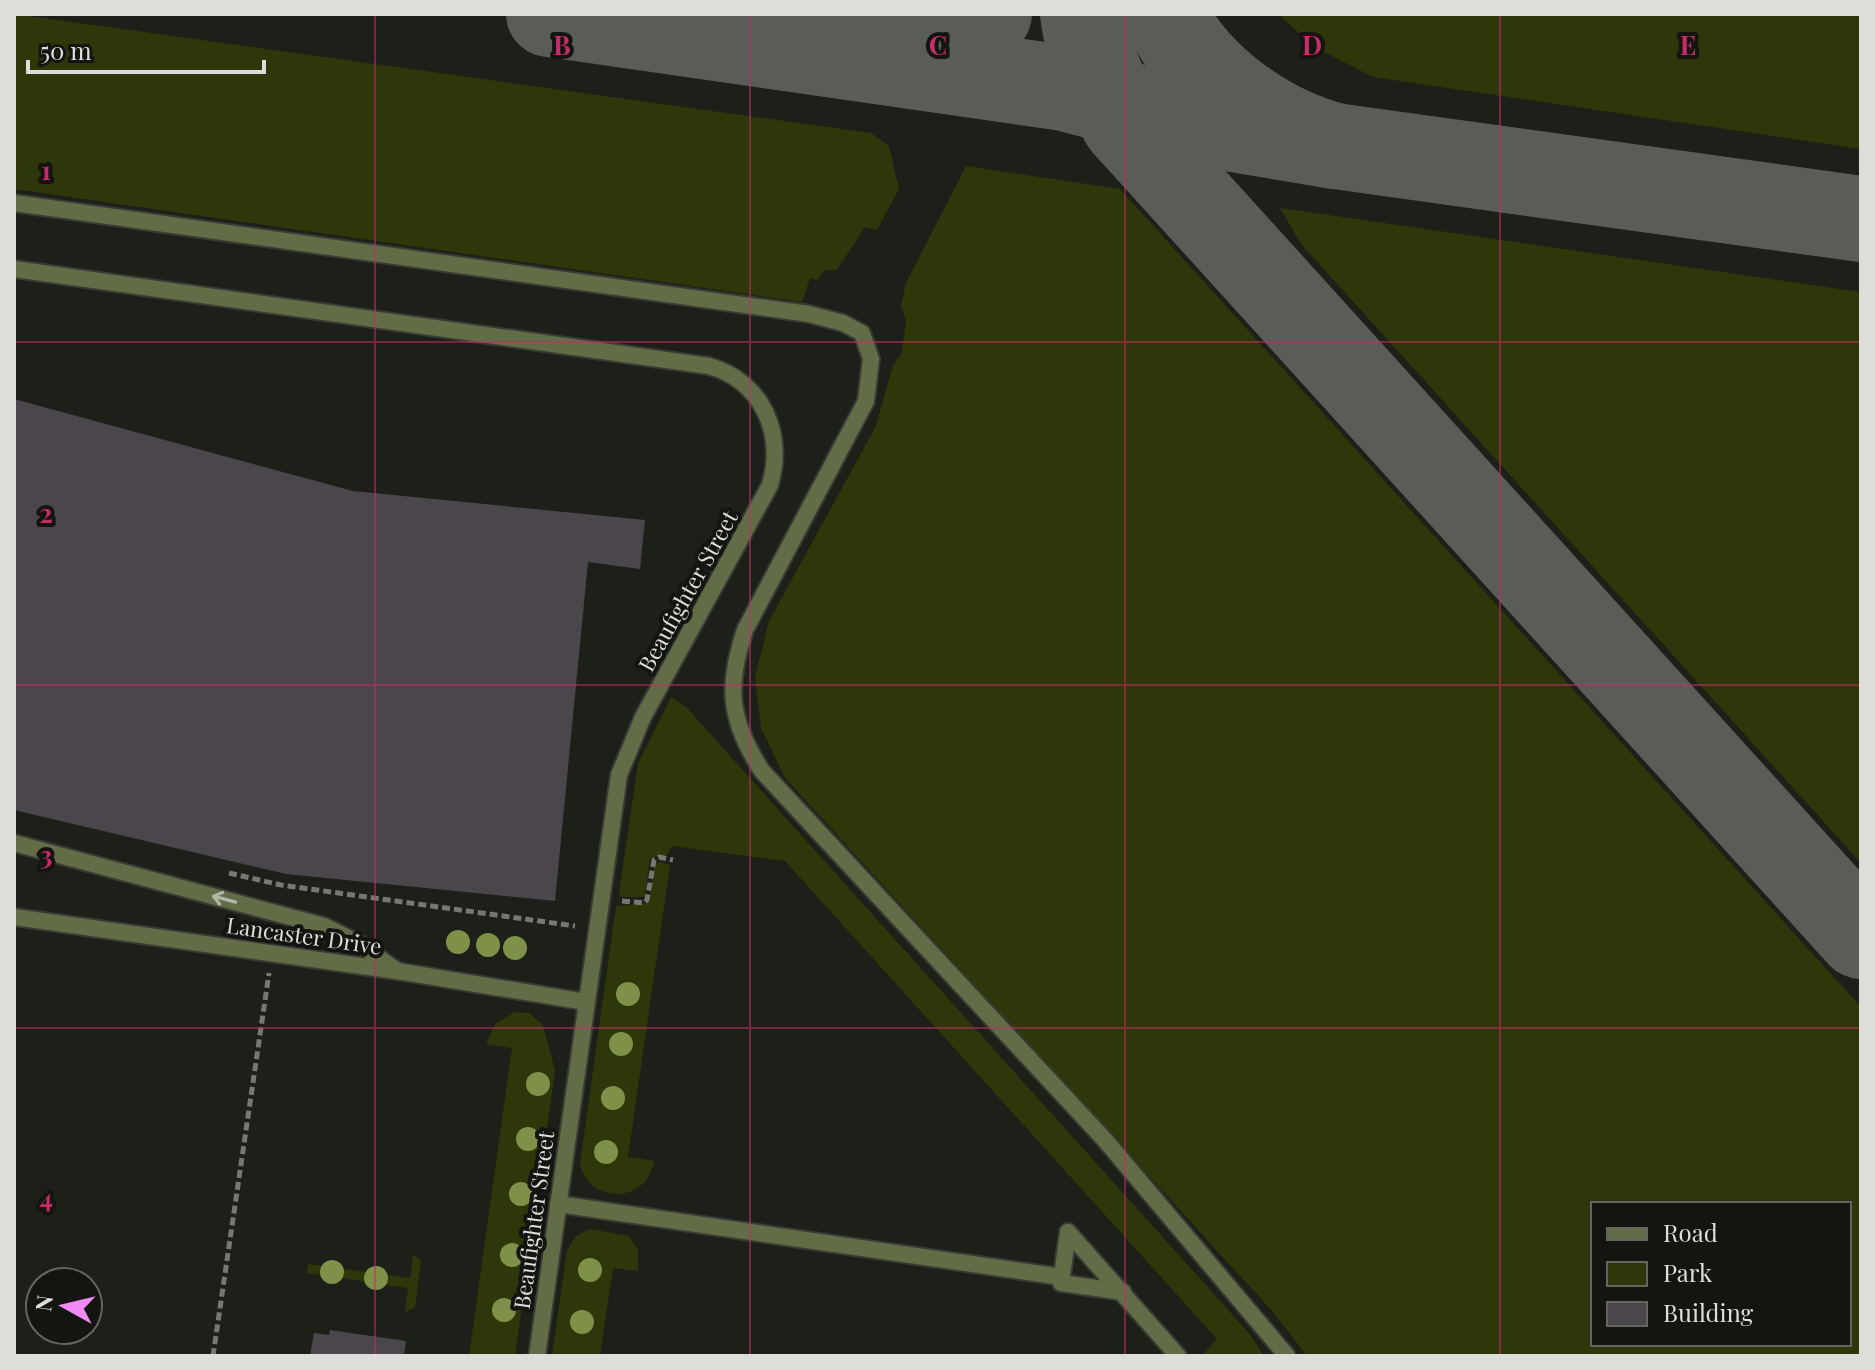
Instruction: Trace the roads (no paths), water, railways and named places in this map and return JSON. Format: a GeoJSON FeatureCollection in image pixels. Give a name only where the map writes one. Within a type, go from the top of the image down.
{"type":"FeatureCollection","features":[{"type":"Feature","properties":{"kind":"street"},"geometry":{"type":"LineString","coordinates":[[14,203],[809,314],[854,327],[862,333],[871,359],[866,401],[745,630],[733,667],[732,703],[743,741],[762,771],[1105,1140],[1287,1356]]}},
{"type":"Feature","properties":{"kind":"street","name":"Beaufighter Street"},"geometry":{"type":"LineString","coordinates":[[14,269],[709,366],[737,378],[759,399],[774,439],[775,464],[770,485],[625,755],[612,815],[537,1356]]}},
{"type":"Feature","properties":{"kind":"street"},"geometry":{"type":"LineString","coordinates":[[14,843],[324,926],[358,943],[397,971]]}},
{"type":"Feature","properties":{"kind":"street","name":"Lancaster Drive"},"geometry":{"type":"LineString","coordinates":[[14,917],[397,971],[586,1002]]}},
{"type":"Feature","properties":{"kind":"street"},"geometry":{"type":"LineString","coordinates":[[558,1204],[1062,1280],[1123,1292]]}},
{"type":"Feature","properties":{"kind":"street"},"geometry":{"type":"LineString","coordinates":[[1062,1280],[1068,1232],[1178,1356]]}}]}
